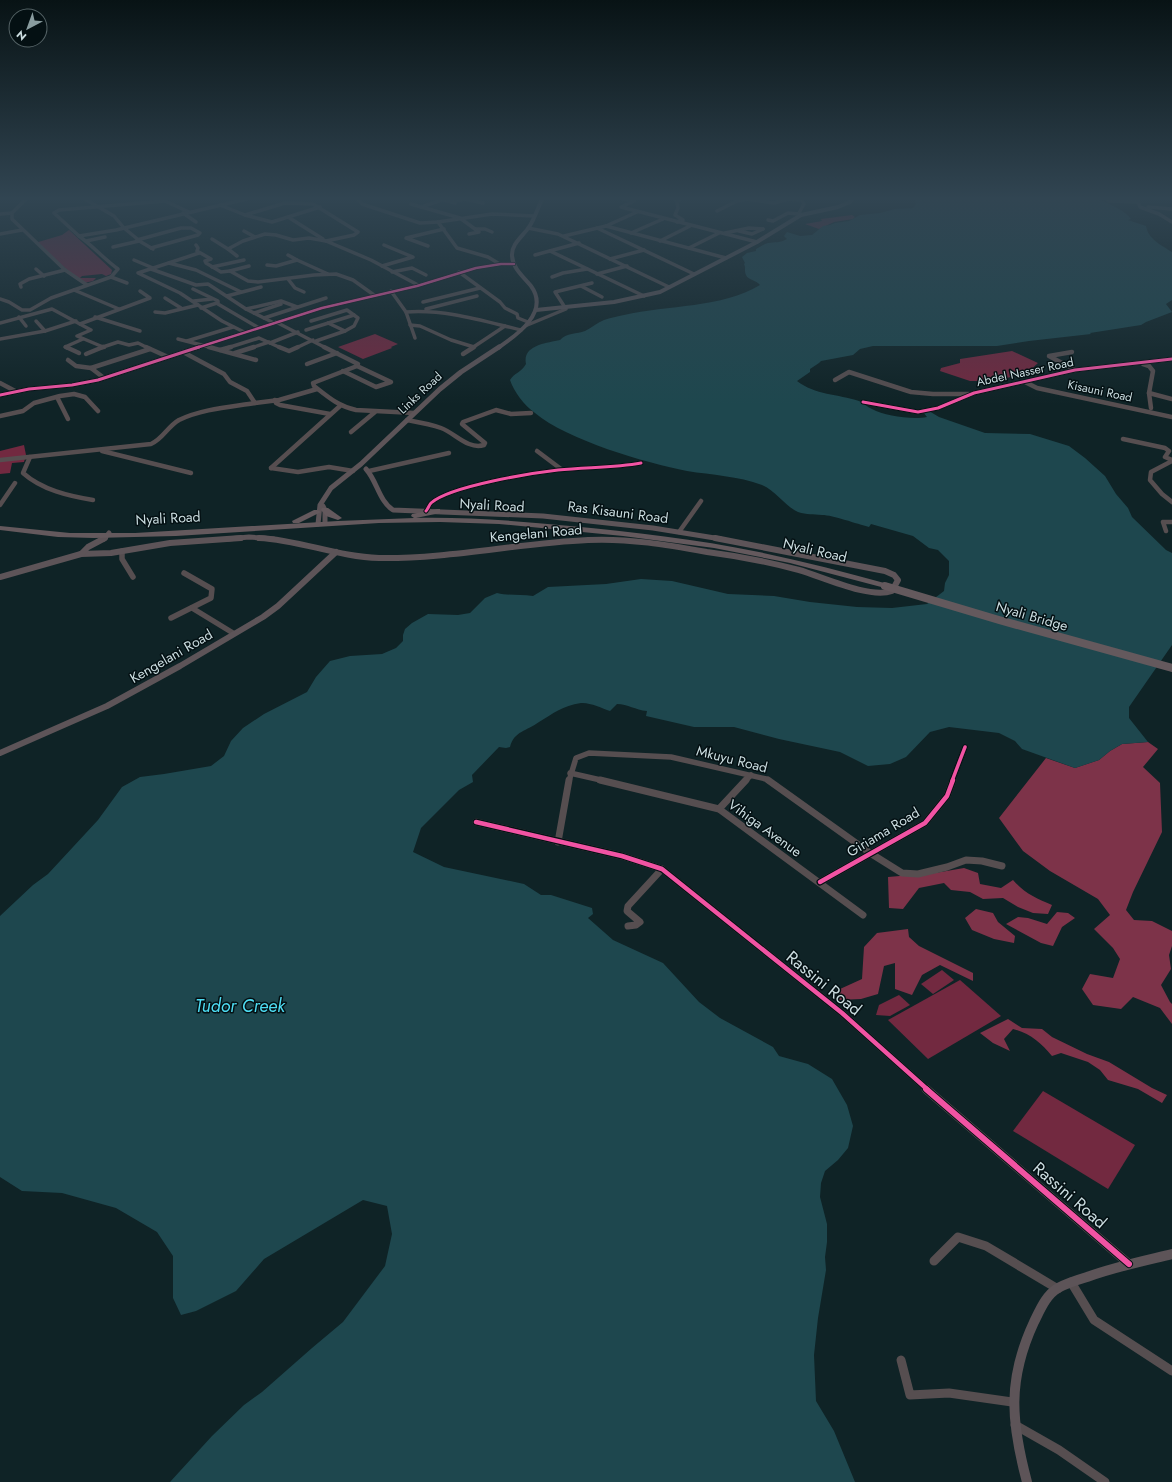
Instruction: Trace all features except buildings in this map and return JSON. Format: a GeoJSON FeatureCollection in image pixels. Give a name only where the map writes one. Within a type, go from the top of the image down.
{"type":"FeatureCollection","features":[{"type":"Feature","properties":{"kind":"highway"},"geometry":{"type":"LineString","coordinates":[[323,507],[330,514],[338,518]]}},
{"type":"Feature","properties":{"kind":"highway"},"geometry":{"type":"LineString","coordinates":[[413,516],[437,511]]}},
{"type":"Feature","properties":{"kind":"highway","name":"Nyali Road"},"geometry":{"type":"LineString","coordinates":[[108,535],[186,534],[338,518],[413,516],[543,518],[746,548],[828,566],[886,584]]}},
{"type":"Feature","properties":{"kind":"highway","name":"Nyali Road"},"geometry":{"type":"LineString","coordinates":[[0,528],[32,533],[95,538],[108,535],[204,530],[320,520],[452,520],[503,522],[668,539],[750,552],[886,584]]}},
{"type":"Feature","properties":{"kind":"highway","name":"Nyali Bridge"},"geometry":{"type":"LineString","coordinates":[[886,584],[1172,664]]}},
{"type":"Feature","properties":{"kind":"highway","name":"Nyali Bridge"},"geometry":{"type":"LineString","coordinates":[[886,584],[999,620],[1172,668]]}},
{"type":"Feature","properties":{"kind":"main road"},"geometry":{"type":"LineString","coordinates":[[516,266],[535,290],[537,307],[550,309],[566,308],[644,296],[669,287],[710,266]]}},
{"type":"Feature","properties":{"kind":"main road","name":"Links Road"},"geometry":{"type":"LineString","coordinates":[[320,520],[323,507],[323,498],[451,379],[525,326],[537,307]]}},
{"type":"Feature","properties":{"kind":"main road","name":"Ras Kisauni Road"},"geometry":{"type":"LineString","coordinates":[[367,470],[390,508],[396,511],[437,511],[543,518],[679,532],[749,543],[887,571],[898,578],[894,590],[886,593],[876,593]]}},
{"type":"Feature","properties":{"kind":"main road"},"geometry":{"type":"LineString","coordinates":[[320,520],[323,507]]}},
{"type":"Feature","properties":{"kind":"main road","name":"Kengelani Road"},"geometry":{"type":"LineString","coordinates":[[81,554],[100,555],[170,543],[249,537],[280,539],[361,557],[396,558],[588,540],[621,540],[653,543],[741,557],[798,570],[876,593]]}},
{"type":"Feature","properties":{"kind":"main road"},"geometry":{"type":"LineString","coordinates":[[0,577],[81,554],[95,538]]}},
{"type":"Feature","properties":{"kind":"main road","name":"Kengelani Road"},"geometry":{"type":"LineString","coordinates":[[0,753],[107,706],[180,666],[233,633],[263,617],[278,606],[336,552]]}},
{"type":"Feature","properties":{"kind":"main road"},"geometry":{"type":"LineString","coordinates":[[1027,1482],[1014,1424],[1012,1402],[1016,1368],[1026,1340],[1041,1307],[1052,1293],[1071,1282],[1129,1264],[1172,1254]]}},
{"type":"Feature","properties":{"kind":"street"},"geometry":{"type":"LineString","coordinates":[[61,266],[86,285]]}},
{"type":"Feature","properties":{"kind":"street"},"geometry":{"type":"LineString","coordinates":[[0,299],[9,302],[22,310],[30,310],[46,301],[111,277],[118,269],[114,266]]}},
{"type":"Feature","properties":{"kind":"street"},"geometry":{"type":"LineString","coordinates":[[148,266],[196,285],[208,284],[246,309],[298,332],[337,354],[357,363],[357,366],[391,382],[378,387],[343,371]]}},
{"type":"Feature","properties":{"kind":"street"},"geometry":{"type":"LineString","coordinates":[[158,266],[138,273],[194,301],[233,327],[244,332]]}},
{"type":"Feature","properties":{"kind":"street"},"geometry":{"type":"LineString","coordinates":[[187,266],[214,279],[221,280],[241,292]]}},
{"type":"Feature","properties":{"kind":"street"},"geometry":{"type":"LineString","coordinates":[[212,267],[221,272],[248,266]]}},
{"type":"Feature","properties":{"kind":"street"},"geometry":{"type":"LineString","coordinates":[[311,266],[328,274]]}},
{"type":"Feature","properties":{"kind":"street"},"geometry":{"type":"LineString","coordinates":[[382,266],[418,285]]}},
{"type":"Feature","properties":{"kind":"street"},"geometry":{"type":"LineString","coordinates":[[0,395],[48,386],[79,384],[104,378],[307,312],[418,285],[459,272],[484,266]]}},
{"type":"Feature","properties":{"kind":"street"},"geometry":{"type":"LineString","coordinates":[[580,266],[644,296]]}},
{"type":"Feature","properties":{"kind":"street"},"geometry":{"type":"LineString","coordinates":[[597,274],[626,266]]}},
{"type":"Feature","properties":{"kind":"street"},"geometry":{"type":"LineString","coordinates":[[627,266],[669,287]]}},
{"type":"Feature","properties":{"kind":"street"},"geometry":{"type":"LineString","coordinates":[[678,266],[694,274]]}},
{"type":"Feature","properties":{"kind":"street"},"geometry":{"type":"LineString","coordinates":[[392,272],[412,268],[426,275]]}},
{"type":"Feature","properties":{"kind":"street"},"geometry":{"type":"LineString","coordinates":[[36,269],[44,276]]}},
{"type":"Feature","properties":{"kind":"street"},"geometry":{"type":"LineString","coordinates":[[552,276],[586,269]]}},
{"type":"Feature","properties":{"kind":"street"},"geometry":{"type":"LineString","coordinates":[[21,287],[20,284],[24,281],[65,270]]}},
{"type":"Feature","properties":{"kind":"street"},"geometry":{"type":"LineString","coordinates":[[230,271],[251,282],[328,274],[339,275],[352,279],[374,295]]}},
{"type":"Feature","properties":{"kind":"street"},"geometry":{"type":"LineString","coordinates":[[459,272],[500,302],[505,308],[517,314],[518,318],[525,326]]}},
{"type":"Feature","properties":{"kind":"street"},"geometry":{"type":"LineString","coordinates":[[111,277],[127,283]]}},
{"type":"Feature","properties":{"kind":"street"},"geometry":{"type":"LineString","coordinates":[[288,279],[295,288],[304,292]]}},
{"type":"Feature","properties":{"kind":"street"},"geometry":{"type":"LineString","coordinates":[[422,310],[504,326],[525,326],[563,311],[566,308],[555,292],[592,283]]}},
{"type":"Feature","properties":{"kind":"street"},"geometry":{"type":"LineString","coordinates":[[581,286],[602,298]]}},
{"type":"Feature","properties":{"kind":"street"},"geometry":{"type":"LineString","coordinates":[[155,312],[165,313],[181,308],[218,302],[241,292],[261,288]]}},
{"type":"Feature","properties":{"kind":"street"},"geometry":{"type":"LineString","coordinates":[[423,302],[480,288]]}},
{"type":"Feature","properties":{"kind":"street"},"geometry":{"type":"LineString","coordinates":[[193,289],[218,302],[259,328]]}},
{"type":"Feature","properties":{"kind":"street"},"geometry":{"type":"LineString","coordinates":[[74,290],[119,310]]}},
{"type":"Feature","properties":{"kind":"street"},"geometry":{"type":"LineString","coordinates":[[80,324],[95,317],[119,310],[150,298],[140,291]]}},
{"type":"Feature","properties":{"kind":"street"},"geometry":{"type":"LineString","coordinates":[[390,291],[406,312],[415,338]]}},
{"type":"Feature","properties":{"kind":"street"},"geometry":{"type":"LineString","coordinates":[[406,312],[422,310],[477,296]]}},
{"type":"Feature","properties":{"kind":"street"},"geometry":{"type":"LineString","coordinates":[[165,298],[181,308]]}},
{"type":"Feature","properties":{"kind":"street"},"geometry":{"type":"LineString","coordinates":[[264,318],[326,298]]}},
{"type":"Feature","properties":{"kind":"street"},"geometry":{"type":"LineString","coordinates":[[194,301],[212,299]]}},
{"type":"Feature","properties":{"kind":"street"},"geometry":{"type":"LineString","coordinates":[[246,309],[277,301],[286,302],[307,312]]}},
{"type":"Feature","properties":{"kind":"street"},"geometry":{"type":"LineString","coordinates":[[254,313],[286,302]]}},
{"type":"Feature","properties":{"kind":"street"},"geometry":{"type":"LineString","coordinates":[[0,323],[52,309],[91,330],[77,336],[103,347]]}},
{"type":"Feature","properties":{"kind":"street"},"geometry":{"type":"LineString","coordinates":[[220,350],[258,338],[289,351],[345,331],[354,326],[358,317],[346,310],[311,321]]}},
{"type":"Feature","properties":{"kind":"street"},"geometry":{"type":"LineString","coordinates":[[306,330],[354,315]]}},
{"type":"Feature","properties":{"kind":"street"},"geometry":{"type":"LineString","coordinates":[[19,317],[26,326]]}},
{"type":"Feature","properties":{"kind":"street"},"geometry":{"type":"LineString","coordinates":[[95,317],[140,331]]}},
{"type":"Feature","properties":{"kind":"street"},"geometry":{"type":"LineString","coordinates":[[36,321],[45,331]]}},
{"type":"Feature","properties":{"kind":"street"},"geometry":{"type":"LineString","coordinates":[[0,339],[45,331],[76,321]]}},
{"type":"Feature","properties":{"kind":"street"},"geometry":{"type":"LineString","coordinates":[[328,323],[345,331]]}},
{"type":"Feature","properties":{"kind":"street"},"geometry":{"type":"LineString","coordinates":[[410,326],[420,326],[451,340],[474,346]]}},
{"type":"Feature","properties":{"kind":"street"},"geometry":{"type":"LineString","coordinates":[[463,354],[504,326]]}},
{"type":"Feature","properties":{"kind":"street"},"geometry":{"type":"LineString","coordinates":[[187,341],[233,327]]}},
{"type":"Feature","properties":{"kind":"street"},"geometry":{"type":"LineString","coordinates":[[235,353],[298,332]]}},
{"type":"Feature","properties":{"kind":"street"},"geometry":{"type":"LineString","coordinates":[[79,352],[65,347],[83,339]]}},
{"type":"Feature","properties":{"kind":"street"},"geometry":{"type":"LineString","coordinates":[[178,339],[235,353],[256,360]]}},
{"type":"Feature","properties":{"kind":"street"},"geometry":{"type":"LineString","coordinates":[[86,354],[120,342],[129,345],[138,343],[168,357]]}},
{"type":"Feature","properties":{"kind":"street"},"geometry":{"type":"LineString","coordinates":[[68,360],[76,366],[91,368],[150,349]]}},
{"type":"Feature","properties":{"kind":"street"},"geometry":{"type":"LineString","coordinates":[[183,352],[224,374],[224,378],[229,382],[244,388],[250,393],[255,403]]}},
{"type":"Feature","properties":{"kind":"street"},"geometry":{"type":"LineString","coordinates":[[1072,352],[1049,356],[1075,370]]}},
{"type":"Feature","properties":{"kind":"street"},"geometry":{"type":"LineString","coordinates":[[308,364],[337,354]]}},
{"type":"Feature","properties":{"kind":"street","name":"Abdel Nasser Road"},"geometry":{"type":"LineString","coordinates":[[863,402],[918,412],[938,408],[967,397],[970,394],[1075,370],[1172,359]]}},
{"type":"Feature","properties":{"kind":"street"},"geometry":{"type":"LineString","coordinates":[[1141,363],[1149,366],[1153,371],[1149,394],[1149,409],[1157,413],[1172,416]]}},
{"type":"Feature","properties":{"kind":"street"},"geometry":{"type":"LineString","coordinates":[[357,366],[314,382],[313,385],[340,406],[375,412],[398,411],[414,413]]}},
{"type":"Feature","properties":{"kind":"street"},"geometry":{"type":"LineString","coordinates":[[91,368],[104,378]]}},
{"type":"Feature","properties":{"kind":"street"},"geometry":{"type":"LineString","coordinates":[[357,377],[372,372]]}},
{"type":"Feature","properties":{"kind":"street"},"geometry":{"type":"LineString","coordinates":[[835,380],[849,372],[895,388],[914,392],[933,395],[970,394]]}},
{"type":"Feature","properties":{"kind":"street","name":"Kisauni Road"},"geometry":{"type":"LineString","coordinates":[[1025,382],[1037,388],[1149,409]]}},
{"type":"Feature","properties":{"kind":"street"},"geometry":{"type":"LineString","coordinates":[[0,383],[17,392]]}},
{"type":"Feature","properties":{"kind":"street"},"geometry":{"type":"LineString","coordinates":[[0,460],[151,444],[160,440],[171,424],[193,415],[210,410],[275,400],[317,389]]}},
{"type":"Feature","properties":{"kind":"street"},"geometry":{"type":"LineString","coordinates":[[1149,394],[1172,399]]}},
{"type":"Feature","properties":{"kind":"street"},"geometry":{"type":"LineString","coordinates":[[0,416],[22,411],[32,406],[34,403],[71,395],[81,395],[86,397],[98,411]]}},
{"type":"Feature","properties":{"kind":"street"},"geometry":{"type":"LineString","coordinates":[[57,397],[68,419]]}},
{"type":"Feature","properties":{"kind":"street"},"geometry":{"type":"LineString","coordinates":[[275,400],[276,403],[280,405],[330,414]]}},
{"type":"Feature","properties":{"kind":"street"},"geometry":{"type":"LineString","coordinates":[[340,406],[271,468],[298,472],[329,467],[357,468],[367,470],[449,453]]}},
{"type":"Feature","properties":{"kind":"street"},"geometry":{"type":"LineString","coordinates":[[407,420],[447,430],[472,446],[478,447],[484,445],[485,443],[462,424],[463,422],[496,410],[511,414],[531,413]]}},
{"type":"Feature","properties":{"kind":"street"},"geometry":{"type":"LineString","coordinates":[[351,432],[375,412]]}},
{"type":"Feature","properties":{"kind":"street"},"geometry":{"type":"LineString","coordinates":[[1123,439],[1165,448],[1169,451],[1165,457],[1172,460]]}},
{"type":"Feature","properties":{"kind":"street"},"geometry":{"type":"LineString","coordinates":[[100,450],[191,473]]}},
{"type":"Feature","properties":{"kind":"street"},"geometry":{"type":"LineString","coordinates":[[538,451],[561,469]]}},
{"type":"Feature","properties":{"kind":"street"},"geometry":{"type":"LineString","coordinates":[[30,457],[23,473],[28,478],[41,485],[75,497],[94,500]]}},
{"type":"Feature","properties":{"kind":"street"},"geometry":{"type":"LineString","coordinates":[[1172,460],[1152,472],[1150,480],[1172,502]]}},
{"type":"Feature","properties":{"kind":"street"},"geometry":{"type":"LineString","coordinates":[[426,511],[427,506],[432,502],[467,488],[544,471],[619,467],[641,463]]}},
{"type":"Feature","properties":{"kind":"street"},"geometry":{"type":"LineString","coordinates":[[0,505],[15,483]]}},
{"type":"Feature","properties":{"kind":"street"},"geometry":{"type":"LineString","coordinates":[[679,532],[701,501]]}},
{"type":"Feature","properties":{"kind":"street"},"geometry":{"type":"LineString","coordinates":[[1166,531],[1163,522],[1172,522]]}},
{"type":"Feature","properties":{"kind":"street"},"geometry":{"type":"LineString","coordinates":[[587,530],[588,540]]}},
{"type":"Feature","properties":{"kind":"street"},"geometry":{"type":"LineString","coordinates":[[122,552],[122,559],[133,577]]}},
{"type":"Feature","properties":{"kind":"street"},"geometry":{"type":"LineString","coordinates":[[171,618],[212,598],[212,589],[184,573]]}},
{"type":"Feature","properties":{"kind":"street"},"geometry":{"type":"LineString","coordinates":[[192,608],[233,633]]}},
{"type":"Feature","properties":{"kind":"street","name":"Giriama Road"},"geometry":{"type":"LineString","coordinates":[[820,882],[925,823],[947,796],[965,747]]}},
{"type":"Feature","properties":{"kind":"street","name":"Mkuyu Road"},"geometry":{"type":"LineString","coordinates":[[570,773],[576,758],[589,753],[671,757],[771,781],[870,853],[902,873],[918,874],[947,867],[966,860],[982,861],[1002,866]]}},
{"type":"Feature","properties":{"kind":"street"},"geometry":{"type":"LineString","coordinates":[[558,842],[570,773]]}},
{"type":"Feature","properties":{"kind":"street","name":"Vihiga Avenue"},"geometry":{"type":"LineString","coordinates":[[570,773],[719,809],[863,915]]}},
{"type":"Feature","properties":{"kind":"street"},"geometry":{"type":"LineString","coordinates":[[719,809],[750,775]]}},
{"type":"Feature","properties":{"kind":"street","name":"Rassini Road"},"geometry":{"type":"LineString","coordinates":[[476,822],[622,856],[662,868],[842,1013],[942,1103],[1129,1264]]}},
{"type":"Feature","properties":{"kind":"street"},"geometry":{"type":"LineString","coordinates":[[628,926],[636,925],[640,922],[627,911],[628,906],[662,868]]}},
{"type":"Feature","properties":{"kind":"street"},"geometry":{"type":"LineString","coordinates":[[934,1261],[958,1237],[986,1246],[1058,1289]]}},
{"type":"Feature","properties":{"kind":"street"},"geometry":{"type":"LineString","coordinates":[[1071,1282],[1094,1320],[1100,1326],[1172,1371]]}},
{"type":"Feature","properties":{"kind":"street"},"geometry":{"type":"LineString","coordinates":[[901,1360],[910,1395],[933,1392],[952,1392],[1012,1402]]}},
{"type":"Feature","properties":{"kind":"street"},"geometry":{"type":"LineString","coordinates":[[1014,1424],[1059,1450],[1105,1482]]}},
{"type":"Feature","properties":{"kind":"shaded area"},"geometry":{"type":"Polygon","coordinates":[[[63,266],[108,266],[112,270],[111,274],[106,276],[102,274],[82,276],[80,278],[96,278],[93,281],[84,283],[63,266]]]}},
{"type":"Feature","properties":{"kind":"shaded area"},"geometry":{"type":"Polygon","coordinates":[[[375,334],[398,344],[391,347],[392,348],[363,359],[338,347],[375,334]]]}},
{"type":"Feature","properties":{"kind":"shaded area"},"geometry":{"type":"Polygon","coordinates":[[[1012,351],[1038,363],[1028,372],[1007,378],[980,381],[970,381],[940,371],[941,368],[960,363],[960,359],[1012,351]]]}},
{"type":"Feature","properties":{"kind":"shaded area"},"geometry":{"type":"Polygon","coordinates":[[[24,445],[26,455],[24,462],[12,463],[10,473],[0,474],[0,451],[24,445]]]}},
{"type":"Feature","properties":{"kind":"shaded area"},"geometry":{"type":"Polygon","coordinates":[[[1148,742],[1158,749],[1143,767],[1160,783],[1162,832],[1126,910],[1134,920],[1152,921],[1172,931],[1172,946],[1169,955],[1171,969],[1161,985],[1172,1004],[1172,1024],[1160,1008],[1133,997],[1121,1009],[1093,1005],[1082,989],[1090,974],[1113,978],[1120,959],[1113,948],[1094,929],[1110,915],[1098,899],[1050,871],[1023,851],[999,818],[1046,758],[1075,768],[1099,760],[1122,744],[1148,742]]]}},
{"type":"Feature","properties":{"kind":"shaded area"},"geometry":{"type":"Polygon","coordinates":[[[964,868],[978,873],[980,884],[1001,888],[1013,880],[1031,895],[1052,905],[1048,914],[1033,913],[1018,907],[1003,898],[983,899],[970,892],[951,890],[944,883],[919,888],[903,909],[889,908],[888,877],[935,873],[964,868]]]}},
{"type":"Feature","properties":{"kind":"shaded area"},"geometry":{"type":"Polygon","coordinates":[[[976,909],[993,913],[998,922],[1015,936],[1014,943],[994,939],[972,930],[965,918],[976,909]]]}},
{"type":"Feature","properties":{"kind":"shaded area"},"geometry":{"type":"Polygon","coordinates":[[[1057,912],[1068,913],[1075,918],[1062,927],[1053,946],[1041,943],[1006,924],[1018,917],[1028,918],[1047,924],[1057,912]]]}},
{"type":"Feature","properties":{"kind":"shaded area"},"geometry":{"type":"Polygon","coordinates":[[[908,929],[909,937],[919,946],[973,973],[973,981],[940,965],[922,975],[912,995],[895,989],[895,963],[884,966],[878,994],[861,999],[839,1000],[840,989],[862,979],[864,947],[877,933],[908,929]]]}},
{"type":"Feature","properties":{"kind":"shaded area"},"geometry":{"type":"Polygon","coordinates":[[[942,970],[954,980],[933,994],[921,984],[942,970]]]}},
{"type":"Feature","properties":{"kind":"shaded area"},"geometry":{"type":"Polygon","coordinates":[[[960,980],[1001,1016],[928,1059],[888,1020],[960,980]]]}},
{"type":"Feature","properties":{"kind":"shaded area"},"geometry":{"type":"Polygon","coordinates":[[[899,995],[910,1005],[890,1016],[876,1015],[879,1005],[899,995]]]}},
{"type":"Feature","properties":{"kind":"shaded area"},"geometry":{"type":"Polygon","coordinates":[[[1008,1019],[1022,1028],[1042,1029],[1052,1037],[1087,1054],[1109,1062],[1152,1088],[1167,1095],[1162,1103],[1138,1089],[1108,1080],[1100,1070],[1088,1062],[1061,1053],[1052,1056],[1035,1039],[1025,1033],[1013,1029],[1004,1039],[1010,1051],[993,1043],[980,1033],[1008,1019]]]}},
{"type":"Feature","properties":{"kind":"shaded area"},"geometry":{"type":"Polygon","coordinates":[[[1043,1091],[1135,1145],[1108,1189],[1013,1131],[1043,1091]]]}},
{"type":"Feature","properties":{"kind":"water","name":"Tudor Creek"},"geometry":{"type":"Polygon","coordinates":[[[1172,266],[1172,300],[1166,304],[1172,312],[1141,325],[1090,333],[1091,334],[997,346],[873,346],[860,349],[853,355],[821,361],[810,369],[810,372],[797,381],[804,386],[819,392],[859,401],[870,408],[891,415],[906,418],[921,418],[927,417],[923,412],[929,411],[939,417],[985,433],[1030,434],[1069,446],[1105,476],[1116,494],[1128,508],[1132,517],[1166,550],[1172,553],[1172,645],[1129,707],[1129,718],[1148,742],[1122,744],[1099,760],[1075,768],[1022,749],[1015,741],[999,733],[949,727],[930,732],[906,757],[890,764],[868,766],[840,752],[779,739],[734,727],[694,727],[646,716],[647,711],[625,705],[617,704],[610,711],[592,704],[581,703],[558,710],[518,734],[510,747],[499,747],[472,775],[473,782],[459,790],[421,828],[413,852],[444,867],[524,884],[541,895],[551,895],[592,908],[593,914],[588,918],[613,940],[663,963],[699,1002],[720,1018],[773,1047],[779,1056],[808,1064],[832,1079],[847,1105],[853,1126],[848,1148],[838,1160],[825,1171],[821,1183],[820,1197],[827,1224],[827,1242],[825,1257],[826,1270],[818,1318],[814,1355],[816,1401],[834,1431],[855,1482],[170,1482],[212,1436],[244,1405],[262,1392],[343,1322],[385,1266],[392,1234],[387,1206],[363,1200],[264,1259],[236,1291],[196,1311],[181,1315],[173,1298],[173,1256],[157,1232],[116,1208],[62,1193],[22,1191],[0,1177],[0,916],[33,885],[48,874],[98,820],[122,787],[140,777],[211,766],[224,756],[231,741],[243,728],[264,714],[307,692],[316,677],[330,661],[350,656],[382,654],[396,648],[403,641],[405,629],[412,623],[428,614],[458,615],[470,613],[485,598],[497,593],[533,596],[548,587],[606,584],[641,579],[672,581],[728,594],[774,596],[810,602],[857,607],[892,608],[927,604],[944,591],[945,583],[949,575],[949,561],[938,550],[929,548],[913,536],[871,524],[869,527],[832,516],[801,513],[793,509],[772,491],[762,485],[734,478],[687,471],[650,462],[586,441],[549,423],[531,410],[523,402],[512,385],[510,380],[524,367],[528,353],[537,346],[560,340],[568,335],[585,331],[601,321],[614,317],[712,302],[729,298],[760,285],[748,278],[745,272],[745,267],[1172,266]]]}},
{"type":"Feature","properties":{"kind":"cycle path"},"geometry":{"type":"LineString","coordinates":[[0,395],[29,389],[72,385],[98,380],[308,312],[429,283],[464,271],[484,266]]}},
{"type":"Feature","properties":{"kind":"cycle path"},"geometry":{"type":"LineString","coordinates":[[863,402],[918,412],[938,408],[974,393],[1075,370],[1172,359]]}},
{"type":"Feature","properties":{"kind":"cycle path"},"geometry":{"type":"LineString","coordinates":[[426,511],[431,503],[445,496],[486,483],[548,471],[621,466],[641,463]]}},
{"type":"Feature","properties":{"kind":"cycle path"},"geometry":{"type":"LineString","coordinates":[[820,882],[925,823],[947,796],[965,747]]}},
{"type":"Feature","properties":{"kind":"cycle path"},"geometry":{"type":"LineString","coordinates":[[476,822],[622,856],[662,869],[842,1013],[942,1103],[1129,1264]]}}]}
